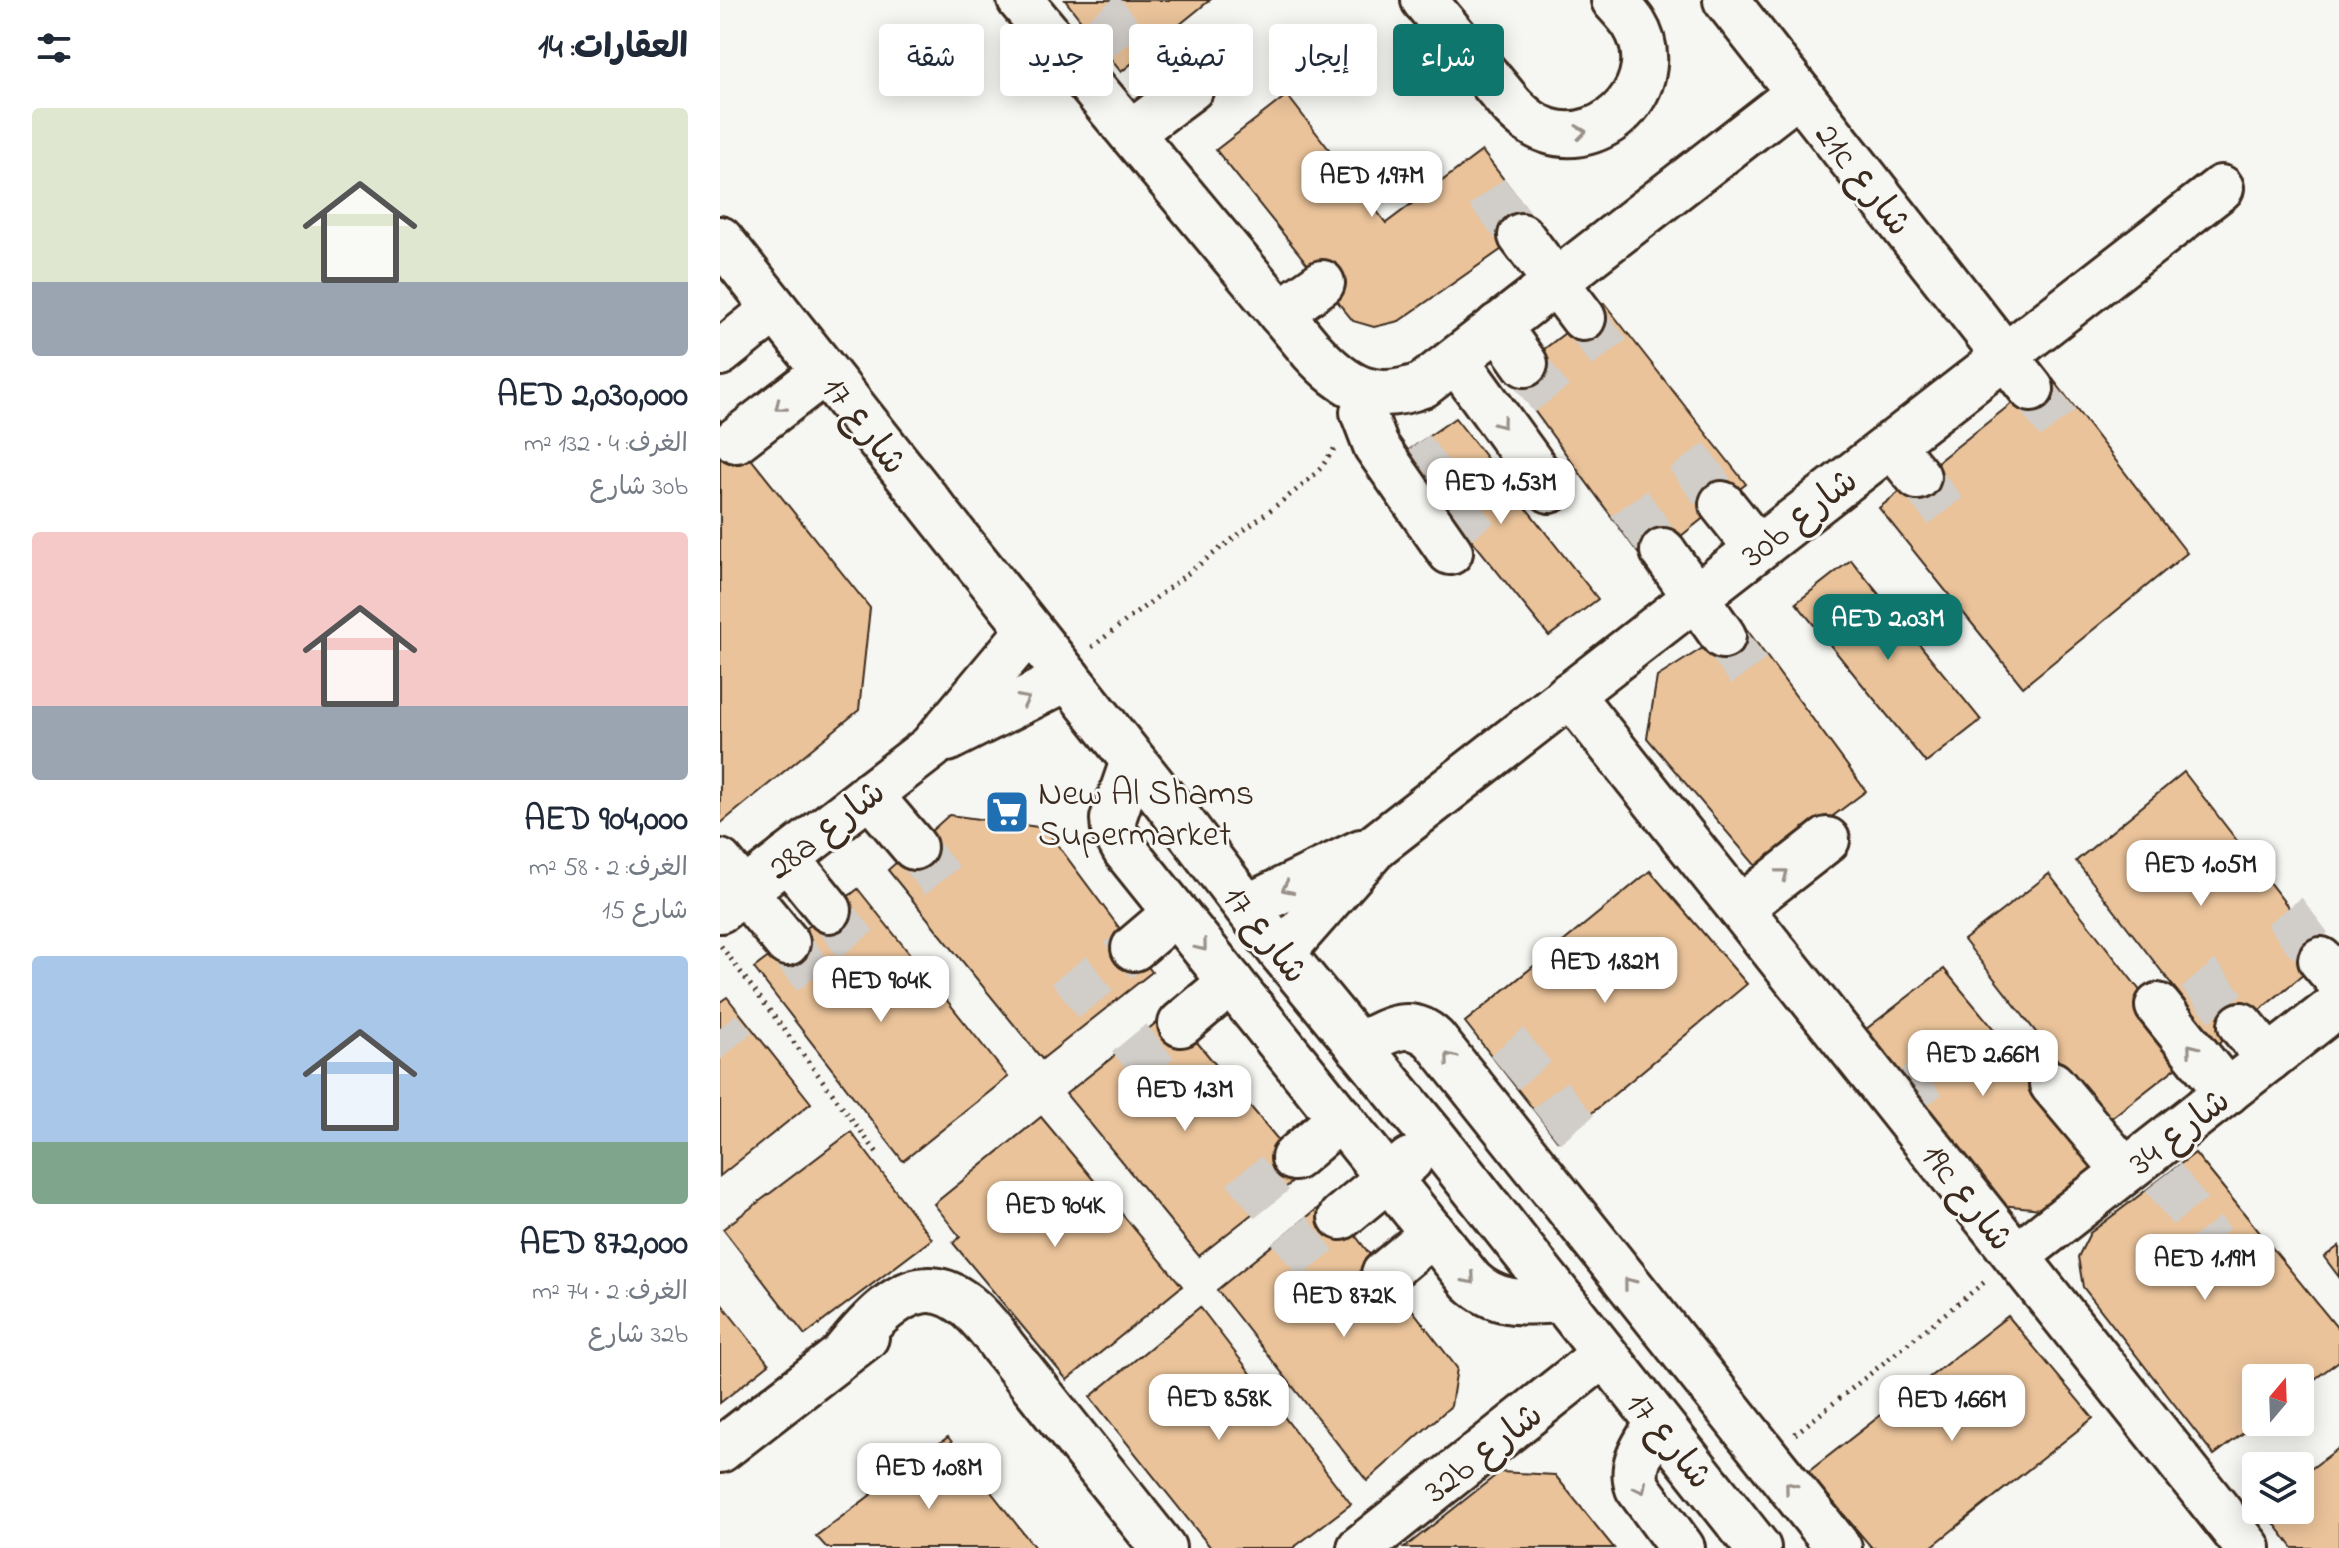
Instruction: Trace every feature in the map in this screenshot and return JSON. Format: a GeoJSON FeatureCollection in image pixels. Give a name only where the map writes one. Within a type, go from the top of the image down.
{"type":"FeatureCollection","features":[{"type":"Feature","properties":{"kind":"street"},"geometry":{"type":"LineString","coordinates":[[1020,0],[1078,43],[1137,141],[1312,351],[1340,380],[1375,394],[1395,394],[1423,385],[1799,93]]}},
{"type":"Feature","properties":{"kind":"street"},"geometry":{"type":"LineString","coordinates":[[1424,0],[1528,122],[1549,131],[1572,134],[1594,130],[1614,120],[1629,105],[1639,87],[1644,66],[1642,45],[1635,25],[1614,0]]}},
{"type":"Feature","properties":{"kind":"street","name":"21c شارع"},"geometry":{"type":"LineString","coordinates":[[1726,0],[2018,373]]}},
{"type":"Feature","properties":{"kind":"street"},"geometry":{"type":"LineString","coordinates":[[1137,141],[1195,96]]}},
{"type":"Feature","properties":{"kind":"street","name":"30b شارع"},"geometry":{"type":"LineString","coordinates":[[1282,953],[1377,845],[1891,444],[2018,373],[2221,188]]}},
{"type":"Feature","properties":{"kind":"street"},"geometry":{"type":"LineString","coordinates":[[1521,236],[1583,318]]}},
{"type":"Feature","properties":{"kind":"street","name":"شارع 17"},"geometry":{"type":"LineString","coordinates":[[727,261],[775,309],[1282,953],[1435,1139],[1758,1548]]}},
{"type":"Feature","properties":{"kind":"street"},"geometry":{"type":"LineString","coordinates":[[1280,313],[1322,283]]}},
{"type":"Feature","properties":{"kind":"street"},"geometry":{"type":"LineString","coordinates":[[720,353],[775,309]]}},
{"type":"Feature","properties":{"kind":"street"},"geometry":{"type":"LineString","coordinates":[[1498,326],[1525,364]]}},
{"type":"Feature","properties":{"kind":"street"},"geometry":{"type":"LineString","coordinates":[[1312,351],[1326,385],[1339,399],[1378,421],[1416,405],[1428,395],[1451,364]]}},
{"type":"Feature","properties":{"kind":"street"},"geometry":{"type":"LineString","coordinates":[[1451,364],[1550,490]]}},
{"type":"Feature","properties":{"kind":"street"},"geometry":{"type":"LineString","coordinates":[[736,440],[824,372]]}},
{"type":"Feature","properties":{"kind":"street"},"geometry":{"type":"LineString","coordinates":[[1378,421],[1376,446],[1450,552]]}},
{"type":"Feature","properties":{"kind":"street"},"geometry":{"type":"LineString","coordinates":[[1891,444],[1918,477]]}},
{"type":"Feature","properties":{"kind":"street"},"geometry":{"type":"LineString","coordinates":[[1722,504],[1757,548]]}},
{"type":"Feature","properties":{"kind":"street"},"geometry":{"type":"LineString","coordinates":[[1663,551],[1723,636]]}},
{"type":"Feature","properties":{"kind":"street","name":"28a شارع"},"geometry":{"type":"LineString","coordinates":[[931,747],[1029,630]]}},
{"type":"Feature","properties":{"kind":"street","name":"28a شارع"},"geometry":{"type":"LineString","coordinates":[[728,888],[787,858],[931,747],[1065,674]]}},
{"type":"Feature","properties":{"kind":"street","name":"19c شارع"},"geometry":{"type":"LineString","coordinates":[[1570,694],[1740,908],[1902,1098],[2017,1256],[2248,1548]]}},
{"type":"Feature","properties":{"kind":"street"},"geometry":{"type":"LineString","coordinates":[[1133,761],[1116,807],[1114,830],[1125,850],[1175,913],[1471,1281],[1489,1296],[1511,1303],[1562,1300]]}},
{"type":"Feature","properties":{"kind":"street"},"geometry":{"type":"LineString","coordinates":[[869,794],[914,847]]}},
{"type":"Feature","properties":{"kind":"street"},"geometry":{"type":"LineString","coordinates":[[1740,908],[1827,840]]}},
{"type":"Feature","properties":{"kind":"street","name":"30b شارع"},"geometry":{"type":"LineString","coordinates":[[1247,907],[1377,845]]}},
{"type":"Feature","properties":{"kind":"street"},"geometry":{"type":"LineString","coordinates":[[787,858],[829,910]]}},
{"type":"Feature","properties":{"kind":"street"},"geometry":{"type":"LineString","coordinates":[[728,888],[787,943]]}},
{"type":"Feature","properties":{"kind":"street"},"geometry":{"type":"LineString","coordinates":[[1134,948],[1175,913]]}},
{"type":"Feature","properties":{"kind":"street"},"geometry":{"type":"LineString","coordinates":[[1181,1024],[1231,982]]}},
{"type":"Feature","properties":{"kind":"street","name":"شارع 34"},"geometry":{"type":"LineString","coordinates":[[2017,1256],[2145,1167],[2227,1092],[2339,1004]]}},
{"type":"Feature","properties":{"kind":"street"},"geometry":{"type":"LineString","coordinates":[[2158,1006],[2227,1092]]}},
{"type":"Feature","properties":{"kind":"street"},"geometry":{"type":"LineString","coordinates":[[2241,1025],[2269,1059]]}},
{"type":"Feature","properties":{"kind":"street"},"geometry":{"type":"LineString","coordinates":[[1358,1046],[1394,1028],[1416,1027],[1491,1083],[1534,1137],[1766,1457],[1839,1548]]}},
{"type":"Feature","properties":{"kind":"street"},"geometry":{"type":"LineString","coordinates":[[2052,1084],[2145,1167]]}},
{"type":"Feature","properties":{"kind":"street"},"geometry":{"type":"LineString","coordinates":[[1294,1158],[1341,1118]]}},
{"type":"Feature","properties":{"kind":"street"},"geometry":{"type":"LineString","coordinates":[[1341,1217],[1435,1139]]}},
{"type":"Feature","properties":{"kind":"street"},"geometry":{"type":"LineString","coordinates":[[1384,1274],[1433,1233]]}},
{"type":"Feature","properties":{"kind":"street"},"geometry":{"type":"LineString","coordinates":[[720,1450],[844,1353],[881,1311],[904,1296],[928,1289],[952,1295],[969,1305],[984,1320],[1163,1548]]}},
{"type":"Feature","properties":{"kind":"street","name":"32b شارع"},"geometry":{"type":"LineString","coordinates":[[1360,1548],[1604,1354]]}},
{"type":"Feature","properties":{"kind":"street"},"geometry":{"type":"LineString","coordinates":[[1658,1423],[1636,1460],[1635,1479],[1638,1488],[1682,1548]]}},
{"type":"Feature","properties":{"kind":"path"},"geometry":{"type":"LineString","coordinates":[[1065,674],[1303,485],[1321,468],[1336,447],[1378,421]]}},
{"type":"Feature","properties":{"kind":"path"},"geometry":{"type":"LineString","coordinates":[[720,946],[878,1154]]}},
{"type":"Feature","properties":{"kind":"path"},"geometry":{"type":"LineString","coordinates":[[1766,1457],[2017,1256]]}},
{"type":"Feature","properties":{"kind":"building"},"geometry":{"type":"Polygon","coordinates":[[[1065,0],[1210,0],[1180,24],[1129,24],[1129,66],[1121,72],[1113,62],[1113,24],[1084,24],[1065,0]]]}},
{"type":"Feature","properties":{"kind":"building"},"geometry":{"type":"Polygon","coordinates":[[[1288,96],[1386,223],[1482,151],[1538,224],[1399,321],[1374,327],[1353,321],[1216,150],[1288,96]]]}},
{"type":"Feature","properties":{"kind":"building"},"geometry":{"type":"Polygon","coordinates":[[[1604,303],[1746,484],[1646,564],[1509,376],[1604,303]]]}},
{"type":"Feature","properties":{"kind":"building"},"geometry":{"type":"Polygon","coordinates":[[[2049,374],[2187,553],[2023,687],[1879,508],[2049,374]]]}},
{"type":"Feature","properties":{"kind":"building"},"geometry":{"type":"Polygon","coordinates":[[[1455,418],[1598,599],[1549,636],[1403,454],[1455,418]]]}},
{"type":"Feature","properties":{"kind":"building"},"geometry":{"type":"Polygon","coordinates":[[[720,420],[870,608],[859,710],[720,824],[720,420]]]}},
{"type":"Feature","properties":{"kind":"building"},"geometry":{"type":"Polygon","coordinates":[[[1851,560],[1981,720],[1926,763],[1796,603],[1851,560]]]}},
{"type":"Feature","properties":{"kind":"building"},"geometry":{"type":"Polygon","coordinates":[[[1742,623],[1866,791],[1760,871],[1647,738],[1657,677],[1742,623]]]}},
{"type":"Feature","properties":{"kind":"building"},"geometry":{"type":"Polygon","coordinates":[[[2184,772],[2326,956],[2218,1044],[2076,861],[2184,772]]]}},
{"type":"Feature","properties":{"kind":"building"},"geometry":{"type":"Polygon","coordinates":[[[949,815],[1045,828],[1152,972],[1042,1059],[888,870],[949,815]]]}},
{"type":"Feature","properties":{"kind":"building"},"geometry":{"type":"Polygon","coordinates":[[[1650,871],[1747,984],[1558,1141],[1465,1022],[1650,871]]]}},
{"type":"Feature","properties":{"kind":"building"},"geometry":{"type":"Polygon","coordinates":[[[2049,874],[2191,1056],[2106,1122],[1964,940],[2049,874]]]}},
{"type":"Feature","properties":{"kind":"building"},"geometry":{"type":"Polygon","coordinates":[[[858,889],[1008,1077],[903,1161],[754,968],[858,889]]]}},
{"type":"Feature","properties":{"kind":"building"},"geometry":{"type":"Polygon","coordinates":[[[1944,969],[2108,1167],[2054,1210],[2000,1205],[1861,1033],[1944,969]]]}},
{"type":"Feature","properties":{"kind":"building"},"geometry":{"type":"Polygon","coordinates":[[[727,997],[811,1103],[720,1176],[720,1002],[727,997]]]}},
{"type":"Feature","properties":{"kind":"building"},"geometry":{"type":"Polygon","coordinates":[[[1171,1011],[1305,1172],[1199,1256],[1066,1094],[1171,1011]]]}},
{"type":"Feature","properties":{"kind":"building"},"geometry":{"type":"Polygon","coordinates":[[[1041,1117],[1182,1286],[1067,1380],[953,1243],[960,1237],[934,1204],[1041,1117]]]}},
{"type":"Feature","properties":{"kind":"building"},"geometry":{"type":"Polygon","coordinates":[[[851,1132],[932,1239],[805,1335],[723,1229],[851,1132]]]}},
{"type":"Feature","properties":{"kind":"building"},"geometry":{"type":"Polygon","coordinates":[[[2195,1153],[2339,1330],[2339,1361],[2314,1380],[2314,1364],[2242,1364],[2242,1434],[2214,1455],[2083,1287],[2078,1257],[2090,1233],[2195,1153]]]}},
{"type":"Feature","properties":{"kind":"building"},"geometry":{"type":"Polygon","coordinates":[[[1328,1200],[1457,1368],[1451,1406],[1367,1481],[1217,1290],[1328,1200]]]}},
{"type":"Feature","properties":{"kind":"building"},"geometry":{"type":"Polygon","coordinates":[[[2339,1246],[2339,1277],[2324,1257],[2339,1246]]]}},
{"type":"Feature","properties":{"kind":"building"},"geometry":{"type":"Polygon","coordinates":[[[720,1302],[769,1364],[720,1403],[720,1302]]]}},
{"type":"Feature","properties":{"kind":"building"},"geometry":{"type":"Polygon","coordinates":[[[1200,1307],[1351,1504],[1293,1548],[1211,1548],[1090,1397],[1200,1307]]]}},
{"type":"Feature","properties":{"kind":"building"},"geometry":{"type":"Polygon","coordinates":[[[2008,1316],[2093,1418],[1930,1548],[1872,1548],[1808,1472],[2008,1316]]]}},
{"type":"Feature","properties":{"kind":"building"},"geometry":{"type":"Polygon","coordinates":[[[948,1437],[1035,1548],[827,1548],[816,1536],[948,1437]]]}},
{"type":"Feature","properties":{"kind":"building"},"geometry":{"type":"Polygon","coordinates":[[[2339,1448],[2339,1548],[2293,1548],[2275,1524],[2314,1524],[2314,1467],[2339,1448]]]}},
{"type":"Feature","properties":{"kind":"building"},"geometry":{"type":"Polygon","coordinates":[[[1500,1472],[1555,1475],[1614,1548],[1404,1548],[1500,1472]]]}},
{"type":"Feature","properties":{"kind":"tunnel"},"geometry":{"type":"LineString","coordinates":[[1113,27],[1138,7]]}},
{"type":"Feature","properties":{"kind":"tunnel"},"geometry":{"type":"LineString","coordinates":[[1487,192],[1521,236]]}},
{"type":"Feature","properties":{"kind":"tunnel"},"geometry":{"type":"LineString","coordinates":[[1583,318],[1614,359]]}},
{"type":"Feature","properties":{"kind":"tunnel"},"geometry":{"type":"LineString","coordinates":[[1525,364],[1558,408]]}},
{"type":"Feature","properties":{"kind":"tunnel"},"geometry":{"type":"LineString","coordinates":[[2031,389],[2069,439]]}},
{"type":"Feature","properties":{"kind":"tunnel"},"geometry":{"type":"LineString","coordinates":[[1411,448],[1476,536]]}},
{"type":"Feature","properties":{"kind":"tunnel"},"geometry":{"type":"LineString","coordinates":[[1687,456],[1722,504]]}},
{"type":"Feature","properties":{"kind":"tunnel"},"geometry":{"type":"LineString","coordinates":[[1918,477],[1958,527]]}},
{"type":"Feature","properties":{"kind":"tunnel"},"geometry":{"type":"LineString","coordinates":[[1629,503],[1663,551]]}},
{"type":"Feature","properties":{"kind":"tunnel"},"geometry":{"type":"LineString","coordinates":[[1723,636],[1750,673]]}},
{"type":"Feature","properties":{"kind":"tunnel"},"geometry":{"type":"LineString","coordinates":[[914,847],[949,889]]}},
{"type":"Feature","properties":{"kind":"tunnel"},"geometry":{"type":"LineString","coordinates":[[829,910],[868,959]]}},
{"type":"Feature","properties":{"kind":"tunnel"},"geometry":{"type":"LineString","coordinates":[[2284,911],[2321,960]]}},
{"type":"Feature","properties":{"kind":"tunnel"},"geometry":{"type":"LineString","coordinates":[[787,943],[824,989]]}},
{"type":"Feature","properties":{"kind":"tunnel"},"geometry":{"type":"LineString","coordinates":[[1065,1000],[1134,948]]}},
{"type":"Feature","properties":{"kind":"tunnel"},"geometry":{"type":"LineString","coordinates":[[2198,974],[2241,1025]]}},
{"type":"Feature","properties":{"kind":"tunnel"},"geometry":{"type":"LineString","coordinates":[[1126,1069],[1181,1024]]}},
{"type":"Feature","properties":{"kind":"tunnel"},"geometry":{"type":"LineString","coordinates":[[720,1028],[736,1046]]}},
{"type":"Feature","properties":{"kind":"tunnel"},"geometry":{"type":"LineString","coordinates":[[1504,1072],[1537,1045]]}},
{"type":"Feature","properties":{"kind":"tunnel"},"geometry":{"type":"LineString","coordinates":[[1909,1092],[1928,1077]]}},
{"type":"Feature","properties":{"kind":"tunnel"},"geometry":{"type":"LineString","coordinates":[[1546,1126],[1582,1097]]}},
{"type":"Feature","properties":{"kind":"tunnel"},"geometry":{"type":"LineString","coordinates":[[1241,1201],[1294,1158]]}},
{"type":"Feature","properties":{"kind":"tunnel"},"geometry":{"type":"LineString","coordinates":[[2163,1177],[2213,1242]]}},
{"type":"Feature","properties":{"kind":"tunnel"},"geometry":{"type":"LineString","coordinates":[[1286,1261],[1341,1217]]}},
{"type":"Feature","properties":{"kind":"tunnel"},"geometry":{"type":"LineString","coordinates":[[1333,1314],[1384,1274]]}},
{"type":"Feature","properties":{"kind":"place","name":"New Al Shams Supermarket"},"geometry":{"type":"Point","coordinates":[1007,812]}}]}
